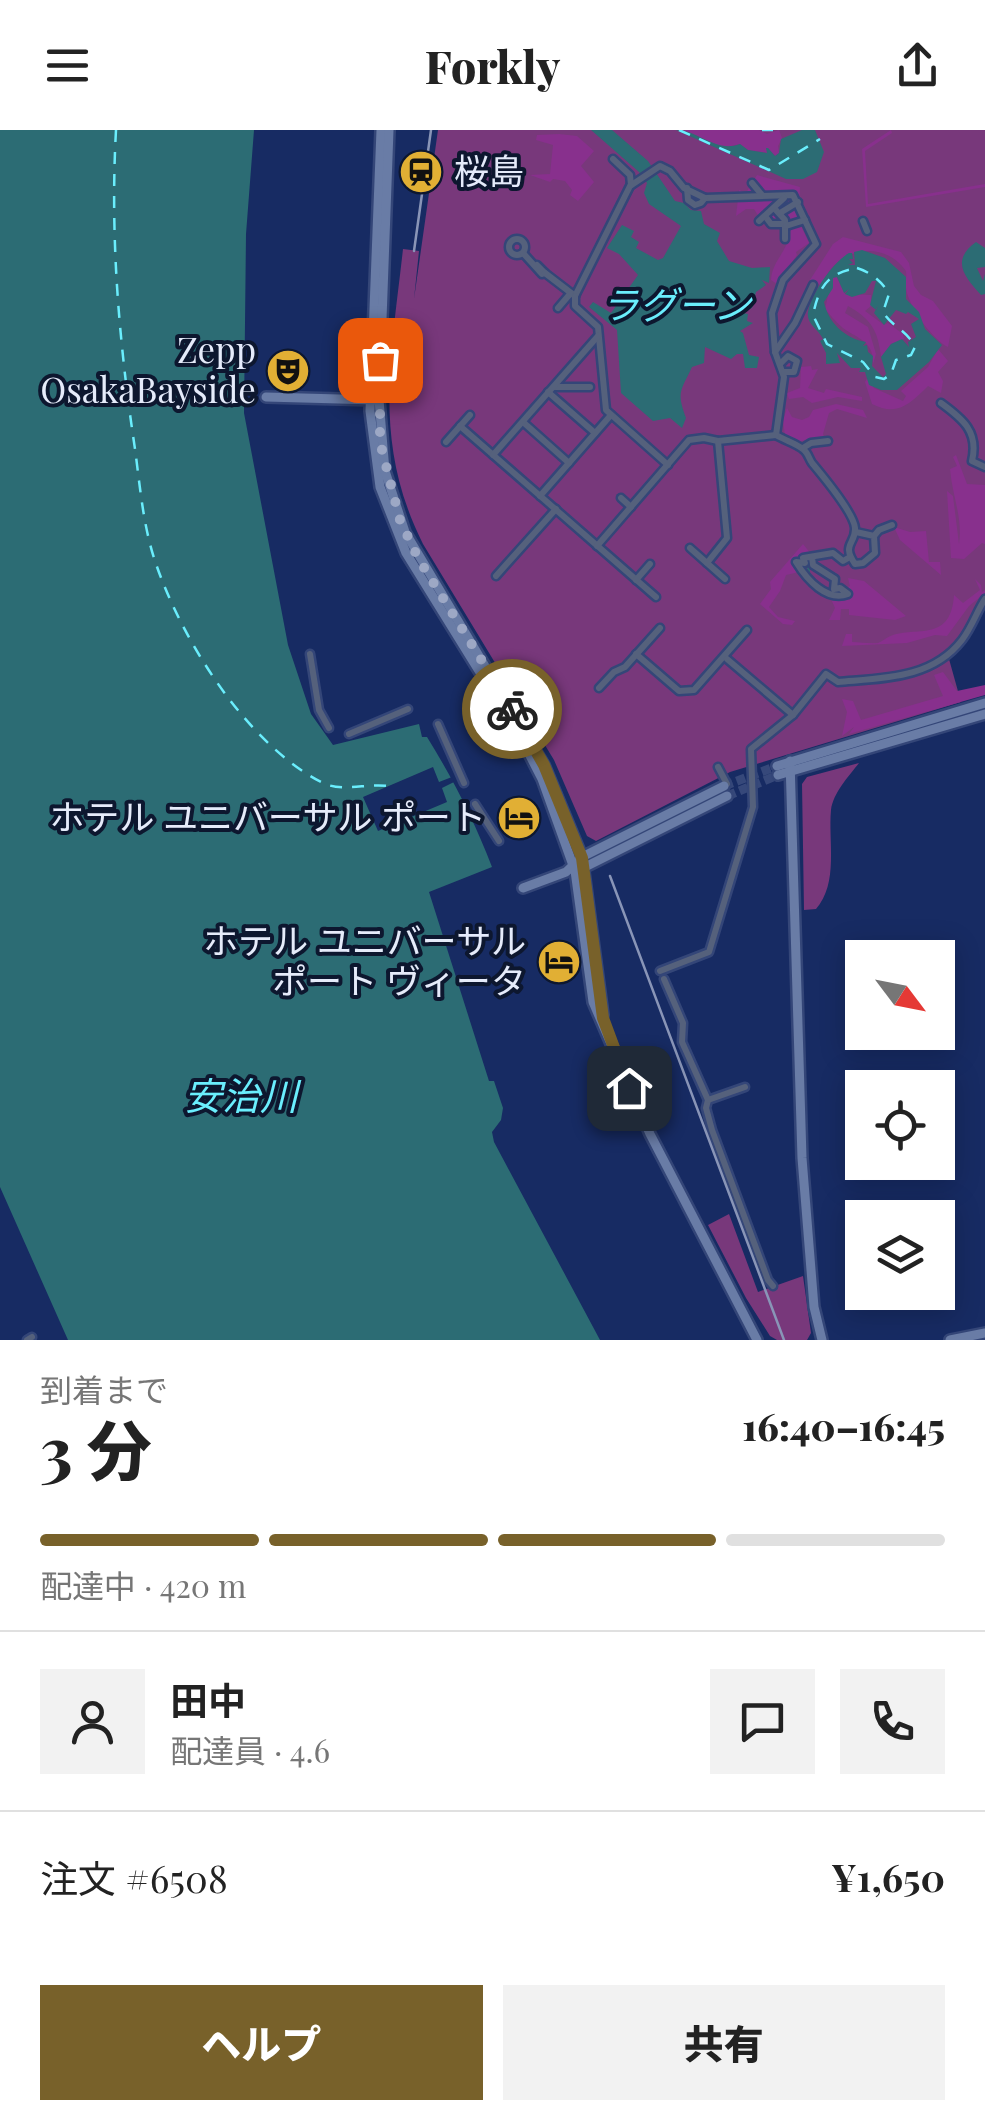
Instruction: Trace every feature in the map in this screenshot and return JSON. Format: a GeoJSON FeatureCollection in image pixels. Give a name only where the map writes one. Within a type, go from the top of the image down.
{"type":"FeatureCollection","features":[{"type":"Feature","properties":{"kind":"street"},"geometry":{"type":"LineString","coordinates":[[381,130],[374,400],[385,471],[405,532],[544,765],[576,866],[603,1018],[650,1134],[757,1340]]}},
{"type":"Feature","properties":{"kind":"street"},"geometry":{"type":"LineString","coordinates":[[374,400],[389,130]]}},
{"type":"Feature","properties":{"kind":"street"},"geometry":{"type":"LineString","coordinates":[[613,160],[630,176],[632,185]]}},
{"type":"Feature","properties":{"kind":"street"},"geometry":{"type":"LineString","coordinates":[[556,311],[572,295],[632,185],[660,166],[705,198],[792,195],[816,244],[786,274],[771,320],[774,352],[781,368],[782,402],[776,435]]}},
{"type":"Feature","properties":{"kind":"street"},"geometry":{"type":"LineString","coordinates":[[752,182],[762,195]]}},
{"type":"Feature","properties":{"kind":"street"},"geometry":{"type":"LineString","coordinates":[[687,188],[693,204],[702,204],[705,198]]}},
{"type":"Feature","properties":{"kind":"street"},"geometry":{"type":"LineString","coordinates":[[777,210],[786,196]]}},
{"type":"Feature","properties":{"kind":"street"},"geometry":{"type":"LineString","coordinates":[[736,210],[744,197]]}},
{"type":"Feature","properties":{"kind":"street"},"geometry":{"type":"LineString","coordinates":[[798,202],[762,218],[771,224],[786,225],[806,220]]}},
{"type":"Feature","properties":{"kind":"street"},"geometry":{"type":"LineString","coordinates":[[777,210],[786,225],[785,238]]}},
{"type":"Feature","properties":{"kind":"street"},"geometry":{"type":"LineString","coordinates":[[864,221],[867,231]]}},
{"type":"Feature","properties":{"kind":"street"},"geometry":{"type":"LineString","coordinates":[[523,253],[572,295],[574,304],[598,327],[605,406],[668,465]]}},
{"type":"Feature","properties":{"kind":"street"},"geometry":{"type":"LineString","coordinates":[[774,352],[795,323],[814,285]]}},
{"type":"Feature","properties":{"kind":"street"},"geometry":{"type":"LineString","coordinates":[[494,456],[599,334]]}},
{"type":"Feature","properties":{"kind":"street"},"geometry":{"type":"LineString","coordinates":[[579,358],[600,354]]}},
{"type":"Feature","properties":{"kind":"street"},"geometry":{"type":"LineString","coordinates":[[551,390],[593,390]]}},
{"type":"Feature","properties":{"kind":"street"},"geometry":{"type":"LineString","coordinates":[[551,390],[595,433]]}},
{"type":"Feature","properties":{"kind":"street"},"geometry":{"type":"LineString","coordinates":[[266,397],[374,400]]}},
{"type":"Feature","properties":{"kind":"street"},"geometry":{"type":"LineString","coordinates":[[941,402],[966,423],[975,438],[972,461],[985,467]]}},
{"type":"Feature","properties":{"kind":"street"},"geometry":{"type":"LineString","coordinates":[[446,442],[470,415]]}},
{"type":"Feature","properties":{"kind":"street"},"geometry":{"type":"LineString","coordinates":[[540,496],[611,415]]}},
{"type":"Feature","properties":{"kind":"street"},"geometry":{"type":"LineString","coordinates":[[523,422],[569,463]]}},
{"type":"Feature","properties":{"kind":"street"},"geometry":{"type":"LineString","coordinates":[[460,426],[656,597]]}},
{"type":"Feature","properties":{"kind":"street"},"geometry":{"type":"LineString","coordinates":[[597,546],[691,439],[704,438],[718,441],[776,435],[803,448],[852,516],[856,532],[849,542],[855,564],[864,563],[874,552],[874,536],[879,530],[892,525]]}},
{"type":"Feature","properties":{"kind":"street"},"geometry":{"type":"LineString","coordinates":[[707,563],[727,538],[718,441]]}},
{"type":"Feature","properties":{"kind":"street"},"geometry":{"type":"LineString","coordinates":[[803,448],[810,442],[828,441]]}},
{"type":"Feature","properties":{"kind":"street"},"geometry":{"type":"LineString","coordinates":[[621,498],[631,507]]}},
{"type":"Feature","properties":{"kind":"street"},"geometry":{"type":"LineString","coordinates":[[496,576],[556,509]]}},
{"type":"Feature","properties":{"kind":"street"},"geometry":{"type":"LineString","coordinates":[[856,532],[874,536]]}},
{"type":"Feature","properties":{"kind":"street"},"geometry":{"type":"LineString","coordinates":[[690,548],[725,579]]}},
{"type":"Feature","properties":{"kind":"street"},"geometry":{"type":"LineString","coordinates":[[812,561],[813,572],[817,575],[822,571],[835,580],[834,589],[848,594],[831,597],[824,596],[796,562],[805,563],[803,558],[812,561],[834,553],[843,561],[850,557]]}},
{"type":"Feature","properties":{"kind":"street"},"geometry":{"type":"LineString","coordinates":[[636,580],[650,564]]}},
{"type":"Feature","properties":{"kind":"street"},"geometry":{"type":"LineString","coordinates":[[773,1286],[712,1130],[706,1108],[708,1100],[682,1042],[683,1023],[662,976],[709,952],[754,807],[752,749],[792,715],[826,674],[838,682],[898,676],[921,671],[945,658],[962,640],[985,598]]}},
{"type":"Feature","properties":{"kind":"street"},"geometry":{"type":"LineString","coordinates":[[600,688],[660,628]]}},
{"type":"Feature","properties":{"kind":"street"},"geometry":{"type":"LineString","coordinates":[[636,654],[679,691],[694,690],[747,630]]}},
{"type":"Feature","properties":{"kind":"street"},"geometry":{"type":"LineString","coordinates":[[310,654],[319,710],[329,728]]}},
{"type":"Feature","properties":{"kind":"street"},"geometry":{"type":"LineString","coordinates":[[727,658],[792,715]]}},
{"type":"Feature","properties":{"kind":"street"},"geometry":{"type":"LineString","coordinates":[[778,770],[985,703]]}},
{"type":"Feature","properties":{"kind":"street"},"geometry":{"type":"LineString","coordinates":[[349,734],[408,709]]}},
{"type":"Feature","properties":{"kind":"street"},"geometry":{"type":"LineString","coordinates":[[791,766],[985,714]]}},
{"type":"Feature","properties":{"kind":"street"},"geometry":{"type":"LineString","coordinates":[[438,724],[464,783]]}},
{"type":"Feature","properties":{"kind":"street"},"geometry":{"type":"LineString","coordinates":[[791,766],[802,1158],[814,1307],[822,1340]]}},
{"type":"Feature","properties":{"kind":"street"},"geometry":{"type":"LineString","coordinates":[[523,888],[576,866],[726,789],[718,767]]}},
{"type":"Feature","properties":{"kind":"street"},"geometry":{"type":"LineString","coordinates":[[475,804],[499,841]]}},
{"type":"Feature","properties":{"kind":"street"},"geometry":{"type":"LineString","coordinates":[[708,1100],[745,1087]]}},
{"type":"Feature","properties":{"kind":"street"},"geometry":{"type":"LineString","coordinates":[[950,1340],[985,1333]]}},
{"type":"Feature","properties":{"kind":"shaded area"},"geometry":{"type":"Polygon","coordinates":[[[438,130],[985,130],[985,593],[949,659],[961,702],[730,772],[596,841],[587,836],[554,760],[423,544],[397,470],[389,399],[403,249],[419,251],[414,299],[438,130]]]}},
{"type":"Feature","properties":{"kind":"shaded area"},"geometry":{"type":"Polygon","coordinates":[[[684,130],[759,130],[767,134],[779,130],[782,138],[775,156],[768,148],[768,153],[748,150],[740,144],[723,148],[684,130]]]}},
{"type":"Feature","properties":{"kind":"shaded area"},"geometry":{"type":"Polygon","coordinates":[[[891,130],[865,151],[868,204],[985,187],[866,207],[862,149],[891,130]]]}},
{"type":"Feature","properties":{"kind":"shaded area"},"geometry":{"type":"Polygon","coordinates":[[[537,135],[577,136],[594,151],[581,166],[594,182],[578,201],[570,195],[572,190],[565,181],[550,182],[530,175],[550,174],[553,145],[536,140],[537,135]]]}},
{"type":"Feature","properties":{"kind":"shaded area"},"geometry":{"type":"Polygon","coordinates":[[[757,175],[800,187],[799,219],[768,224],[754,209],[736,216],[739,190],[746,193],[757,175]]]}},
{"type":"Feature","properties":{"kind":"shaded area"},"geometry":{"type":"Polygon","coordinates":[[[801,226],[809,243],[796,252],[777,284],[771,280],[772,273],[787,242],[789,228],[801,226]]]}},
{"type":"Feature","properties":{"kind":"shaded area"},"geometry":{"type":"Polygon","coordinates":[[[843,237],[901,252],[909,263],[914,286],[933,301],[952,326],[948,347],[916,313],[908,295],[906,271],[884,254],[872,251],[847,256],[836,263],[822,286],[810,280],[833,244],[843,237]]]}},
{"type":"Feature","properties":{"kind":"shaded area"},"geometry":{"type":"Polygon","coordinates":[[[836,276],[845,294],[871,295],[871,306],[865,311],[903,334],[904,339],[891,344],[881,357],[872,326],[848,306],[845,313],[868,327],[876,354],[873,364],[868,345],[843,328],[825,309],[832,278],[836,276]]]}},
{"type":"Feature","properties":{"kind":"shaded area"},"geometry":{"type":"Polygon","coordinates":[[[938,349],[948,361],[938,372],[943,381],[941,393],[928,386],[903,407],[889,409],[872,404],[865,382],[868,377],[874,388],[903,401],[906,396],[901,391],[928,367],[938,349]]]}},
{"type":"Feature","properties":{"kind":"shaded area"},"geometry":{"type":"Polygon","coordinates":[[[811,366],[812,370],[818,369],[808,388],[862,397],[862,401],[838,397],[812,403],[803,397],[789,399],[787,393],[800,388],[801,367],[811,366]]]}},
{"type":"Feature","properties":{"kind":"shaded area"},"geometry":{"type":"Polygon","coordinates":[[[836,404],[863,410],[867,418],[837,409],[829,413],[825,439],[798,442],[785,435],[783,421],[787,408],[792,417],[802,420],[813,410],[836,404]]]}},
{"type":"Feature","properties":{"kind":"shaded area"},"geometry":{"type":"Polygon","coordinates":[[[956,455],[967,484],[985,485],[985,544],[964,559],[951,558],[947,491],[953,496],[959,544],[960,534],[950,469],[957,466],[953,457],[956,455]]]}},
{"type":"Feature","properties":{"kind":"shaded area"},"geometry":{"type":"Polygon","coordinates":[[[894,527],[926,531],[929,562],[940,562],[941,575],[900,540],[894,527]]]}},
{"type":"Feature","properties":{"kind":"shaded area"},"geometry":{"type":"Polygon","coordinates":[[[803,544],[811,554],[799,555],[800,560],[794,560],[799,572],[786,575],[769,607],[778,617],[795,621],[792,625],[783,624],[760,604],[771,589],[770,582],[803,544]]]}},
{"type":"Feature","properties":{"kind":"shaded area"},"geometry":{"type":"Polygon","coordinates":[[[848,578],[864,581],[906,616],[895,620],[849,615],[849,609],[841,609],[840,620],[829,620],[835,608],[831,599],[844,599],[851,593],[845,588],[850,586],[848,578]]]}},
{"type":"Feature","properties":{"kind":"shaded area"},"geometry":{"type":"Polygon","coordinates":[[[975,579],[985,593],[969,606],[947,636],[935,635],[907,643],[842,646],[846,634],[852,634],[852,642],[878,643],[893,635],[940,626],[952,610],[954,595],[963,603],[980,590],[975,579]]]}},
{"type":"Feature","properties":{"kind":"shaded area"},"geometry":{"type":"Polygon","coordinates":[[[943,672],[957,691],[985,685],[985,695],[849,734],[854,727],[842,736],[847,712],[842,699],[853,701],[861,720],[943,696],[934,675],[943,672]]]}},
{"type":"Feature","properties":{"kind":"shaded area"},"geometry":{"type":"Polygon","coordinates":[[[859,763],[832,804],[828,887],[816,909],[804,910],[802,784],[807,777],[859,763]]]}},
{"type":"Feature","properties":{"kind":"shaded area"},"geometry":{"type":"Polygon","coordinates":[[[729,1214],[758,1292],[803,1276],[811,1333],[807,1340],[777,1340],[770,1336],[746,1298],[708,1225],[729,1214]]]}},
{"type":"Feature","properties":{"kind":"water","name":"安治川"},"geometry":{"type":"Polygon","coordinates":[[[0,130],[254,130],[246,234],[244,413],[288,645],[311,714],[333,745],[419,724],[422,737],[427,737],[437,753],[478,833],[492,867],[429,892],[489,1081],[494,1081],[503,1108],[501,1120],[492,1132],[494,1142],[600,1340],[68,1340],[0,1187],[0,130]]]}},
{"type":"Feature","properties":{"kind":"water","name":"ラグーン"},"geometry":{"type":"Polygon","coordinates":[[[591,130],[612,130],[648,161],[675,201],[701,211],[704,224],[720,233],[717,241],[729,261],[752,268],[770,267],[769,283],[762,280],[766,285],[756,292],[752,308],[740,312],[748,314],[747,321],[753,323],[740,331],[749,355],[759,357],[757,368],[745,368],[743,354],[731,359],[705,347],[704,363],[692,367],[681,391],[686,418],[682,428],[670,418],[653,421],[621,393],[617,330],[589,307],[593,302],[611,313],[638,275],[619,254],[607,248],[622,225],[634,231],[631,237],[639,242],[636,248],[658,260],[663,258],[681,226],[649,204],[644,193],[647,183],[639,172],[591,130]]]}},
{"type":"Feature","properties":{"kind":"water"},"geometry":{"type":"Polygon","coordinates":[[[676,130],[723,146],[740,144],[748,150],[767,153],[768,148],[775,156],[781,139],[802,130],[815,130],[824,152],[817,172],[803,179],[786,179],[676,130]]]}},
{"type":"Feature","properties":{"kind":"water"},"geometry":{"type":"Polygon","coordinates":[[[976,242],[985,248],[985,267],[977,268],[983,281],[985,274],[985,294],[981,295],[966,275],[962,262],[976,242]]]}},
{"type":"Feature","properties":{"kind":"water"},"geometry":{"type":"Polygon","coordinates":[[[862,250],[885,258],[906,277],[906,299],[919,312],[925,329],[942,345],[897,390],[869,385],[865,372],[859,372],[861,368],[851,368],[837,353],[840,363],[826,364],[820,341],[823,339],[809,320],[813,296],[824,279],[849,253],[853,263],[848,265],[855,265],[854,252],[862,250]],[[837,277],[833,278],[833,288],[824,302],[829,316],[844,333],[866,342],[863,346],[867,345],[873,356],[872,366],[883,377],[886,374],[881,357],[891,344],[902,339],[909,347],[908,342],[916,337],[911,324],[919,319],[896,310],[884,325],[874,313],[876,310],[870,305],[876,281],[865,293],[852,297],[845,294],[849,289],[844,293],[837,277]]]}},
{"type":"Feature","properties":{"kind":"pier"},"geometry":{"type":"Polygon","coordinates":[[[433,767],[439,782],[453,779],[442,788],[447,802],[378,831],[363,797],[433,767]]]}},
{"type":"Feature","properties":{"kind":"waterway"},"geometry":{"type":"LineString","coordinates":[[808,564],[809,574]]}},
{"type":"Feature","properties":{"kind":"ferry route"},"geometry":{"type":"LineString","coordinates":[[116,130],[115,250],[124,369],[145,519],[167,591],[181,623],[220,686],[242,716],[293,765],[329,785],[388,786]]}},
{"type":"Feature","properties":{"kind":"ferry route"},"geometry":{"type":"LineString","coordinates":[[679,130],[769,170],[820,139]]}},
{"type":"Feature","properties":{"kind":"ferry route"},"geometry":{"type":"LineString","coordinates":[[762,130],[773,130]]}},
{"type":"Feature","properties":{"kind":"ferry route"},"geometry":{"type":"LineString","coordinates":[[857,268],[886,289],[889,294],[883,312],[915,347],[911,355],[896,360],[891,374],[884,379],[875,377],[863,362],[827,344],[813,315],[826,282],[857,268]]}},
{"type":"Feature","properties":{"kind":"tunnel"},"geometry":{"type":"LineString","coordinates":[[724,786],[777,766]]}},
{"type":"Feature","properties":{"kind":"tunnel"},"geometry":{"type":"LineString","coordinates":[[727,796],[778,775]]}},
{"type":"Feature","properties":{"kind":"railway"},"geometry":{"type":"LineString","coordinates":[[414,251],[431,130]]}},
{"type":"Feature","properties":{"kind":"railway"},"geometry":{"type":"LineString","coordinates":[[610,876],[784,1340]]}},
{"type":"Feature","properties":{"kind":"way so far"},"geometry":{"type":"LineString","coordinates":[[380,360],[380,442],[400,520],[418,558],[512,709]]}},
{"type":"Feature","properties":{"kind":"place","name":"桜島"},"geometry":{"type":"Point","coordinates":[421,172]}},
{"type":"Feature","properties":{"kind":"place","name":"Zepp OsakaBayside"},"geometry":{"type":"Point","coordinates":[288,371]}},
{"type":"Feature","properties":{"kind":"place","name":"ホテル ユニバーサル ポート"},"geometry":{"type":"Point","coordinates":[519,818]}},
{"type":"Feature","properties":{"kind":"place","name":"ホテル ユニバーサル ポート ヴィータ"},"geometry":{"type":"Point","coordinates":[559,962]}},
{"type":"Feature","properties":{"kind":"route"},"geometry":{"type":"LineString","coordinates":[[512,709],[544,765],[582,858],[603,1018],[629,1088]]}}]}
